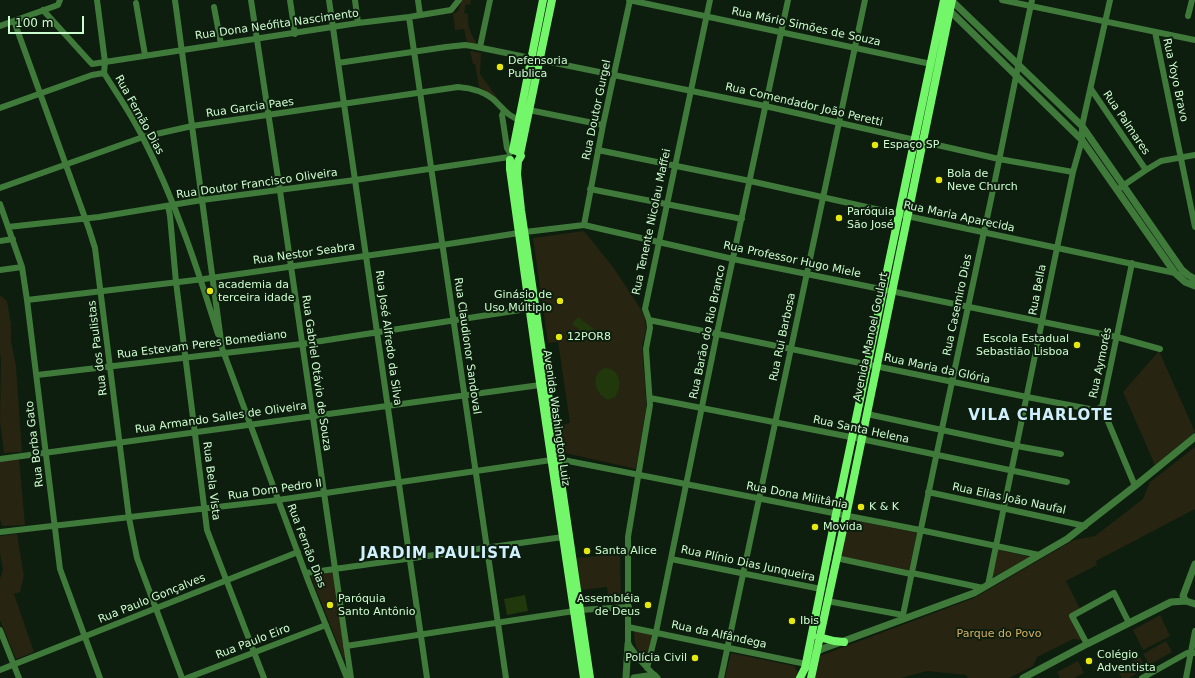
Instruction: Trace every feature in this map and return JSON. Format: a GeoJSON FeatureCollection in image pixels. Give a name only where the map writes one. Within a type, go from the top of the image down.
{"type":"FeatureCollection","features":[{"type":"Feature","properties":{"kind":"main road","name":"Avenida Washington Luiz"},"geometry":{"type":"LineString","coordinates":[[523,121],[529,110],[543,0]]}},
{"type":"Feature","properties":{"kind":"main road","name":"Avenida Washington Luiz"},"geometry":{"type":"LineString","coordinates":[[552,0],[535,59],[523,121],[510,169],[522,232],[577,610],[584,678]]}},
{"type":"Feature","properties":{"kind":"main road","name":"Avenida Manoel Goulart"},"geometry":{"type":"LineString","coordinates":[[811,678],[815,653],[846,516],[907,216],[931,64],[949,3]]}},
{"type":"Feature","properties":{"kind":"main road","name":"Avenida Manoel Goulart"},"geometry":{"type":"LineString","coordinates":[[800,678],[806,661],[899,214],[918,140],[949,3]]}},
{"type":"Feature","properties":{"kind":"main road","name":"Avenida Washington Luiz"},"geometry":{"type":"LineString","coordinates":[[532,308],[540,385],[555,459],[563,537],[590,678]]}},
{"type":"Feature","properties":{"kind":"main road"},"geometry":{"type":"LineString","coordinates":[[819,637],[834,642],[844,642]]}},
{"type":"Feature","properties":{"kind":"main road"},"geometry":{"type":"LineString","coordinates":[[806,661],[815,653]]}},
{"type":"Feature","properties":{"kind":"street"},"geometry":{"type":"LineString","coordinates":[[0,26],[58,5],[60,0]]}},
{"type":"Feature","properties":{"kind":"street"},"geometry":{"type":"LineString","coordinates":[[0,108],[92,74],[104,73],[105,62],[97,0]]}},
{"type":"Feature","properties":{"kind":"street"},"geometry":{"type":"LineString","coordinates":[[175,0],[223,350]]}},
{"type":"Feature","properties":{"kind":"street","name":"Rua Gabriel Otávio de Souza"},"geometry":{"type":"LineString","coordinates":[[251,0],[351,678]]}},
{"type":"Feature","properties":{"kind":"street"},"geometry":{"type":"LineString","coordinates":[[290,0],[295,34]]}},
{"type":"Feature","properties":{"kind":"street","name":"Rua José Alfredo da Silva"},"geometry":{"type":"LineString","coordinates":[[329,0],[427,678]]}},
{"type":"Feature","properties":{"kind":"street"},"geometry":{"type":"LineString","coordinates":[[355,0],[358,23]]}},
{"type":"Feature","properties":{"kind":"street"},"geometry":{"type":"LineString","coordinates":[[418,0],[420,15]]}},
{"type":"Feature","properties":{"kind":"street","name":"Rua Dona Neófita Nascimento"},"geometry":{"type":"LineString","coordinates":[[105,62],[182,49],[295,34],[358,23],[451,10],[458,0]]}},
{"type":"Feature","properties":{"kind":"street"},"geometry":{"type":"LineString","coordinates":[[480,47],[490,0]]}},
{"type":"Feature","properties":{"kind":"street","name":"Rua Mário Simões de Souza"},"geometry":{"type":"LineString","coordinates":[[630,0],[931,64]]}},
{"type":"Feature","properties":{"kind":"street","name":"Rua Doutor Gurgel"},"geometry":{"type":"LineString","coordinates":[[584,225],[603,125],[630,0]]}},
{"type":"Feature","properties":{"kind":"street","name":"Rua Tenente Nicolau Maffei"},"geometry":{"type":"LineString","coordinates":[[628,644],[628,537],[650,405],[646,349],[650,328],[645,309],[710,0]]}},
{"type":"Feature","properties":{"kind":"street","name":"Rua Barão do Rio Branco"},"geometry":{"type":"LineString","coordinates":[[647,668],[656,632],[717,333],[788,0]]}},
{"type":"Feature","properties":{"kind":"street","name":"Rua Rui Barbosa"},"geometry":{"type":"LineString","coordinates":[[721,678],[865,0]]}},
{"type":"Feature","properties":{"kind":"street"},"geometry":{"type":"LineString","coordinates":[[1002,0],[1031,3],[1105,21],[1195,40]]}},
{"type":"Feature","properties":{"kind":"street","name":"Rua Bella"},"geometry":{"type":"LineString","coordinates":[[985,587],[996,546],[1012,471],[1073,172],[1082,140],[1082,126],[1110,0]]}},
{"type":"Feature","properties":{"kind":"street"},"geometry":{"type":"LineString","coordinates":[[1188,16],[1192,0]]}},
{"type":"Feature","properties":{"kind":"street"},"geometry":{"type":"LineString","coordinates":[[136,3],[145,55]]}},
{"type":"Feature","properties":{"kind":"street"},"geometry":{"type":"LineString","coordinates":[[949,3],[1018,64],[1082,126],[1175,273],[1185,282],[1195,286]]}},
{"type":"Feature","properties":{"kind":"street"},"geometry":{"type":"LineString","coordinates":[[949,3],[1016,74],[1082,140],[1182,270],[1195,279]]}},
{"type":"Feature","properties":{"kind":"street","name":"Rua Casemiro Dias"},"geometry":{"type":"LineString","coordinates":[[904,618],[920,530],[984,232],[1031,3]]}},
{"type":"Feature","properties":{"kind":"street"},"geometry":{"type":"LineString","coordinates":[[214,7],[221,44]]}},
{"type":"Feature","properties":{"kind":"street"},"geometry":{"type":"LineString","coordinates":[[43,10],[92,64],[105,62]]}},
{"type":"Feature","properties":{"kind":"street","name":"Rua Claudionor Sandoval"},"geometry":{"type":"LineString","coordinates":[[409,17],[506,678]]}},
{"type":"Feature","properties":{"kind":"street","name":"Rua dos Paulistas"},"geometry":{"type":"LineString","coordinates":[[14,21],[86,218],[95,248],[129,518],[137,558],[182,678]]}},
{"type":"Feature","properties":{"kind":"street","name":"Rua Yoyo Bravo"},"geometry":{"type":"LineString","coordinates":[[1155,32],[1195,227]]}},
{"type":"Feature","properties":{"kind":"street","name":"Rua Comendador João Peretti"},"geometry":{"type":"LineString","coordinates":[[338,63],[465,45],[480,47],[765,106],[999,158],[1073,172]]}},
{"type":"Feature","properties":{"kind":"street","name":"Rua Fernão Dias"},"geometry":{"type":"LineString","coordinates":[[104,73],[143,137],[201,279],[223,350],[250,425],[347,678]]}},
{"type":"Feature","properties":{"kind":"street","name":"Rua Garcia Paes"},"geometry":{"type":"LineString","coordinates":[[0,188],[143,137],[192,126],[458,87],[480,91],[504,111],[523,121]]}},
{"type":"Feature","properties":{"kind":"street","name":"Rua Palmares"},"geometry":{"type":"LineString","coordinates":[[1091,88],[1146,170]]}},
{"type":"Feature","properties":{"kind":"street"},"geometry":{"type":"LineString","coordinates":[[529,110],[603,125]]}},
{"type":"Feature","properties":{"kind":"street"},"geometry":{"type":"LineString","coordinates":[[504,111],[502,115],[507,148],[513,156]]}},
{"type":"Feature","properties":{"kind":"street","name":"Rua Maria Aparecida"},"geometry":{"type":"LineString","coordinates":[[598,150],[675,165],[1175,273]]}},
{"type":"Feature","properties":{"kind":"street"},"geometry":{"type":"LineString","coordinates":[[1120,188],[1161,161],[1195,155]]}},
{"type":"Feature","properties":{"kind":"street","name":"Rua Doutor Francisco Oliveira"},"geometry":{"type":"LineString","coordinates":[[8,227],[86,218],[202,200],[280,191],[513,156]]}},
{"type":"Feature","properties":{"kind":"street"},"geometry":{"type":"LineString","coordinates":[[590,189],[742,219]]}},
{"type":"Feature","properties":{"kind":"street","name":"Rua Borba Gato"},"geometry":{"type":"LineString","coordinates":[[0,204],[22,267],[37,375],[60,569],[100,678]]}},
{"type":"Feature","properties":{"kind":"street","name":"Rua Bela Vista"},"geometry":{"type":"LineString","coordinates":[[171,206],[170,216],[176,282],[207,530],[264,678]]}},
{"type":"Feature","properties":{"kind":"street","name":"Rua Nestor Seabra"},"geometry":{"type":"LineString","coordinates":[[27,300],[213,278],[522,232],[584,225]]}},
{"type":"Feature","properties":{"kind":"street","name":"Rua Professor Hugo Miele"},"geometry":{"type":"LineString","coordinates":[[584,225],[733,259],[1117,337],[1160,348]]}},
{"type":"Feature","properties":{"kind":"street"},"geometry":{"type":"LineString","coordinates":[[0,240],[13,239]]}},
{"type":"Feature","properties":{"kind":"street","name":"Rua Aymorés"},"geometry":{"type":"LineString","coordinates":[[1132,263],[1102,407],[1135,486]]}},
{"type":"Feature","properties":{"kind":"street"},"geometry":{"type":"LineString","coordinates":[[0,270],[22,267]]}},
{"type":"Feature","properties":{"kind":"street","name":"Rua Estevam Peres Bomediano"},"geometry":{"type":"LineString","coordinates":[[37,375],[186,357],[223,350],[302,344],[532,308]]}},
{"type":"Feature","properties":{"kind":"street","name":"Rua Maria da Glória"},"geometry":{"type":"LineString","coordinates":[[649,320],[1027,397],[1095,410],[1102,407]]}},
{"type":"Feature","properties":{"kind":"street","name":"Rua Armando Salles de Oliveira"},"geometry":{"type":"LineString","coordinates":[[0,459],[540,385]]}},
{"type":"Feature","properties":{"kind":"street","name":"Rua Santa Helena"},"geometry":{"type":"LineString","coordinates":[[650,398],[861,439],[936,456],[1067,482]]}},
{"type":"Feature","properties":{"kind":"street"},"geometry":{"type":"LineString","coordinates":[[867,414],[1061,454]]}},
{"type":"Feature","properties":{"kind":"street"},"geometry":{"type":"LineString","coordinates":[[815,653],[904,618],[974,593],[985,587],[1066,539],[1085,526],[1195,437]]}},
{"type":"Feature","properties":{"kind":"street","name":"Rua Dom Pedro II"},"geometry":{"type":"LineString","coordinates":[[0,532],[278,500],[555,459]]}},
{"type":"Feature","properties":{"kind":"street","name":"Rua Dona Militânia"},"geometry":{"type":"LineString","coordinates":[[555,459],[638,474],[1039,555]]}},
{"type":"Feature","properties":{"kind":"street","name":"Rua Elias João Naufal"},"geometry":{"type":"LineString","coordinates":[[928,492],[1085,526]]}},
{"type":"Feature","properties":{"kind":"street"},"geometry":{"type":"LineString","coordinates":[[306,573],[563,537]]}},
{"type":"Feature","properties":{"kind":"street","name":"Rua Paulo Gonçalves"},"geometry":{"type":"LineString","coordinates":[[0,670],[298,552]]}},
{"type":"Feature","properties":{"kind":"street"},"geometry":{"type":"LineString","coordinates":[[836,558],[985,587]]}},
{"type":"Feature","properties":{"kind":"street","name":"Rua Plínio Dias Junqueira"},"geometry":{"type":"LineString","coordinates":[[671,559],[821,589]]}},
{"type":"Feature","properties":{"kind":"street"},"geometry":{"type":"LineString","coordinates":[[1186,601],[1183,596],[1195,564]]}},
{"type":"Feature","properties":{"kind":"street"},"geometry":{"type":"LineString","coordinates":[[1186,588],[1195,585]]}},
{"type":"Feature","properties":{"kind":"street"},"geometry":{"type":"LineString","coordinates":[[1087,644],[1072,616],[1114,593],[1129,623]]}},
{"type":"Feature","properties":{"kind":"street"},"geometry":{"type":"LineString","coordinates":[[827,601],[904,618]]}},
{"type":"Feature","properties":{"kind":"street"},"geometry":{"type":"LineString","coordinates":[[1023,678],[1171,602],[1186,601],[1195,604]]}},
{"type":"Feature","properties":{"kind":"street"},"geometry":{"type":"LineString","coordinates":[[346,646],[577,610],[629,607]]}},
{"type":"Feature","properties":{"kind":"street","name":"Rua Paulo Eiro"},"geometry":{"type":"LineString","coordinates":[[188,678],[326,625]]}},
{"type":"Feature","properties":{"kind":"street","name":"Rua da Alfândega"},"geometry":{"type":"LineString","coordinates":[[628,627],[728,648],[806,661]]}},
{"type":"Feature","properties":{"kind":"street"},"geometry":{"type":"LineString","coordinates":[[0,630],[19,678]]}},
{"type":"Feature","properties":{"kind":"street"},"geometry":{"type":"LineString","coordinates":[[1186,678],[1193,653],[1195,631]]}},
{"type":"Feature","properties":{"kind":"street"},"geometry":{"type":"LineString","coordinates":[[628,644],[639,659],[655,676]]}},
{"type":"Feature","properties":{"kind":"street"},"geometry":{"type":"LineString","coordinates":[[626,678],[628,644]]}},
{"type":"Feature","properties":{"kind":"street"},"geometry":{"type":"LineString","coordinates":[[1142,678],[1187,653],[1193,653]]}},
{"type":"Feature","properties":{"kind":"street"},"geometry":{"type":"LineString","coordinates":[[634,678],[655,676]]}},
{"type":"Feature","properties":{"kind":"green space"},"geometry":{"type":"Polygon","coordinates":[[[462,0],[471,0],[470,5],[466,4],[464,13],[468,14],[470,30],[477,44],[467,42],[464,29],[455,30],[453,14],[458,11],[462,0]]]}},
{"type":"Feature","properties":{"kind":"green space"},"geometry":{"type":"Polygon","coordinates":[[[470,51],[481,53],[480,74],[501,103],[479,87],[475,64],[473,64],[470,51]]]}},
{"type":"Feature","properties":{"kind":"green space"},"geometry":{"type":"Polygon","coordinates":[[[584,231],[613,267],[642,311],[645,320],[646,329],[642,348],[646,409],[636,469],[565,453],[564,450],[560,425],[570,423],[558,342],[548,343],[533,238],[584,231]]]}},
{"type":"Feature","properties":{"kind":"green space"},"geometry":{"type":"Polygon","coordinates":[[[0,295],[7,301],[11,324],[11,340],[16,367],[22,452],[4,453],[0,422],[0,295]]]}},
{"type":"Feature","properties":{"kind":"green space"},"geometry":{"type":"Polygon","coordinates":[[[1159,351],[1195,432],[1155,465],[1123,392],[1159,351]]]}},
{"type":"Feature","properties":{"kind":"green space","name":"Parque do Povo"},"geometry":{"type":"Polygon","coordinates":[[[1195,447],[1195,509],[1096,561],[1097,565],[1066,581],[1080,609],[1069,615],[1082,640],[1073,639],[1037,657],[1033,666],[1009,678],[968,678],[966,675],[927,671],[901,678],[815,678],[820,656],[974,598],[1074,540],[1095,536],[1143,499],[1150,482],[1195,447]]]}},
{"type":"Feature","properties":{"kind":"green space"},"geometry":{"type":"Polygon","coordinates":[[[19,458],[25,525],[2,526],[0,519],[0,461],[19,458]]]}},
{"type":"Feature","properties":{"kind":"green space"},"geometry":{"type":"Polygon","coordinates":[[[849,519],[917,533],[909,571],[841,557],[849,519]]]}},
{"type":"Feature","properties":{"kind":"green space"},"geometry":{"type":"Polygon","coordinates":[[[17,534],[24,576],[20,592],[14,594],[34,652],[16,659],[0,620],[0,579],[3,570],[0,553],[0,536],[17,534]]]}},
{"type":"Feature","properties":{"kind":"green space"},"geometry":{"type":"Polygon","coordinates":[[[998,550],[1030,557],[993,577],[998,550]]]}},
{"type":"Feature","properties":{"kind":"green space"},"geometry":{"type":"Polygon","coordinates":[[[620,554],[621,602],[609,603],[607,587],[581,590],[577,558],[620,554]]]}},
{"type":"Feature","properties":{"kind":"green space","name":"Paróquia Santo Antônio"},"geometry":{"type":"Polygon","coordinates":[[[333,571],[346,656],[344,658],[310,574],[333,571]]]}},
{"type":"Feature","properties":{"kind":"green space"},"geometry":{"type":"Polygon","coordinates":[[[1160,615],[1170,636],[1143,650],[1133,630],[1160,615]]]}},
{"type":"Feature","properties":{"kind":"green space"},"geometry":{"type":"Polygon","coordinates":[[[634,631],[652,634],[647,657],[640,654],[636,647],[634,631]]]}},
{"type":"Feature","properties":{"kind":"green space"},"geometry":{"type":"Polygon","coordinates":[[[1166,641],[1172,652],[1149,665],[1143,654],[1166,641]]]}},
{"type":"Feature","properties":{"kind":"green space"},"geometry":{"type":"Polygon","coordinates":[[[731,653],[794,666],[798,675],[796,678],[725,678],[731,653]]]}},
{"type":"Feature","properties":{"kind":"green space"},"geometry":{"type":"Polygon","coordinates":[[[1140,657],[1146,668],[1129,678],[1122,678],[1117,670],[1140,657]]]}},
{"type":"Feature","properties":{"kind":"green space"},"geometry":{"type":"Polygon","coordinates":[[[1078,661],[1084,673],[1074,678],[1060,678],[1057,672],[1078,661]]]}},
{"type":"Feature","properties":{"kind":"shaded area"},"geometry":{"type":"Polygon","coordinates":[[[578,317],[594,329],[588,336],[572,324],[578,317]]]}},
{"type":"Feature","properties":{"kind":"shaded area"},"geometry":{"type":"Polygon","coordinates":[[[605,368],[614,371],[620,383],[618,393],[615,397],[608,400],[603,397],[597,389],[595,379],[600,371],[605,368]]]}},
{"type":"Feature","properties":{"kind":"shaded area"},"geometry":{"type":"Polygon","coordinates":[[[525,595],[528,611],[507,615],[504,599],[525,595]]]}},
{"type":"Feature","properties":{"kind":"place","name":"Defensoria Publica"},"geometry":{"type":"Point","coordinates":[500,67]}},
{"type":"Feature","properties":{"kind":"place","name":"Espaço SP"},"geometry":{"type":"Point","coordinates":[875,145]}},
{"type":"Feature","properties":{"kind":"place","name":"Bola de Neve Church"},"geometry":{"type":"Point","coordinates":[939,180]}},
{"type":"Feature","properties":{"kind":"place","name":"Paróquia São José"},"geometry":{"type":"Point","coordinates":[839,218]}},
{"type":"Feature","properties":{"kind":"place","name":"academia da terceira idade"},"geometry":{"type":"Point","coordinates":[210,291]}},
{"type":"Feature","properties":{"kind":"place","name":"Ginásio de Uso Múltiplo"},"geometry":{"type":"Point","coordinates":[560,301]}},
{"type":"Feature","properties":{"kind":"place","name":"12POR8"},"geometry":{"type":"Point","coordinates":[559,337]}},
{"type":"Feature","properties":{"kind":"place","name":"Escola Estadual Sebastião Lisboa"},"geometry":{"type":"Point","coordinates":[1077,345]}},
{"type":"Feature","properties":{"kind":"place","name":"K & K"},"geometry":{"type":"Point","coordinates":[861,507]}},
{"type":"Feature","properties":{"kind":"place","name":"Movida"},"geometry":{"type":"Point","coordinates":[815,527]}},
{"type":"Feature","properties":{"kind":"place","name":"Santa Alice"},"geometry":{"type":"Point","coordinates":[587,551]}},
{"type":"Feature","properties":{"kind":"place","name":"Paróquia Santo Antônio"},"geometry":{"type":"Point","coordinates":[330,605]}},
{"type":"Feature","properties":{"kind":"place","name":"Assembléia de Deus"},"geometry":{"type":"Point","coordinates":[648,605]}},
{"type":"Feature","properties":{"kind":"place","name":"Ibis"},"geometry":{"type":"Point","coordinates":[792,621]}},
{"type":"Feature","properties":{"kind":"place","name":"Polícia Civil"},"geometry":{"type":"Point","coordinates":[695,658]}},
{"type":"Feature","properties":{"kind":"place","name":"Colégio Adventista"},"geometry":{"type":"Point","coordinates":[1089,661]}},
{"type":"Feature","properties":{"kind":"district","name":"VILA CHARLOTE"},"geometry":{"type":"Point","coordinates":[1041,416]}},
{"type":"Feature","properties":{"kind":"district","name":"JARDIM PAULISTA"},"geometry":{"type":"Point","coordinates":[441,554]}}]}
